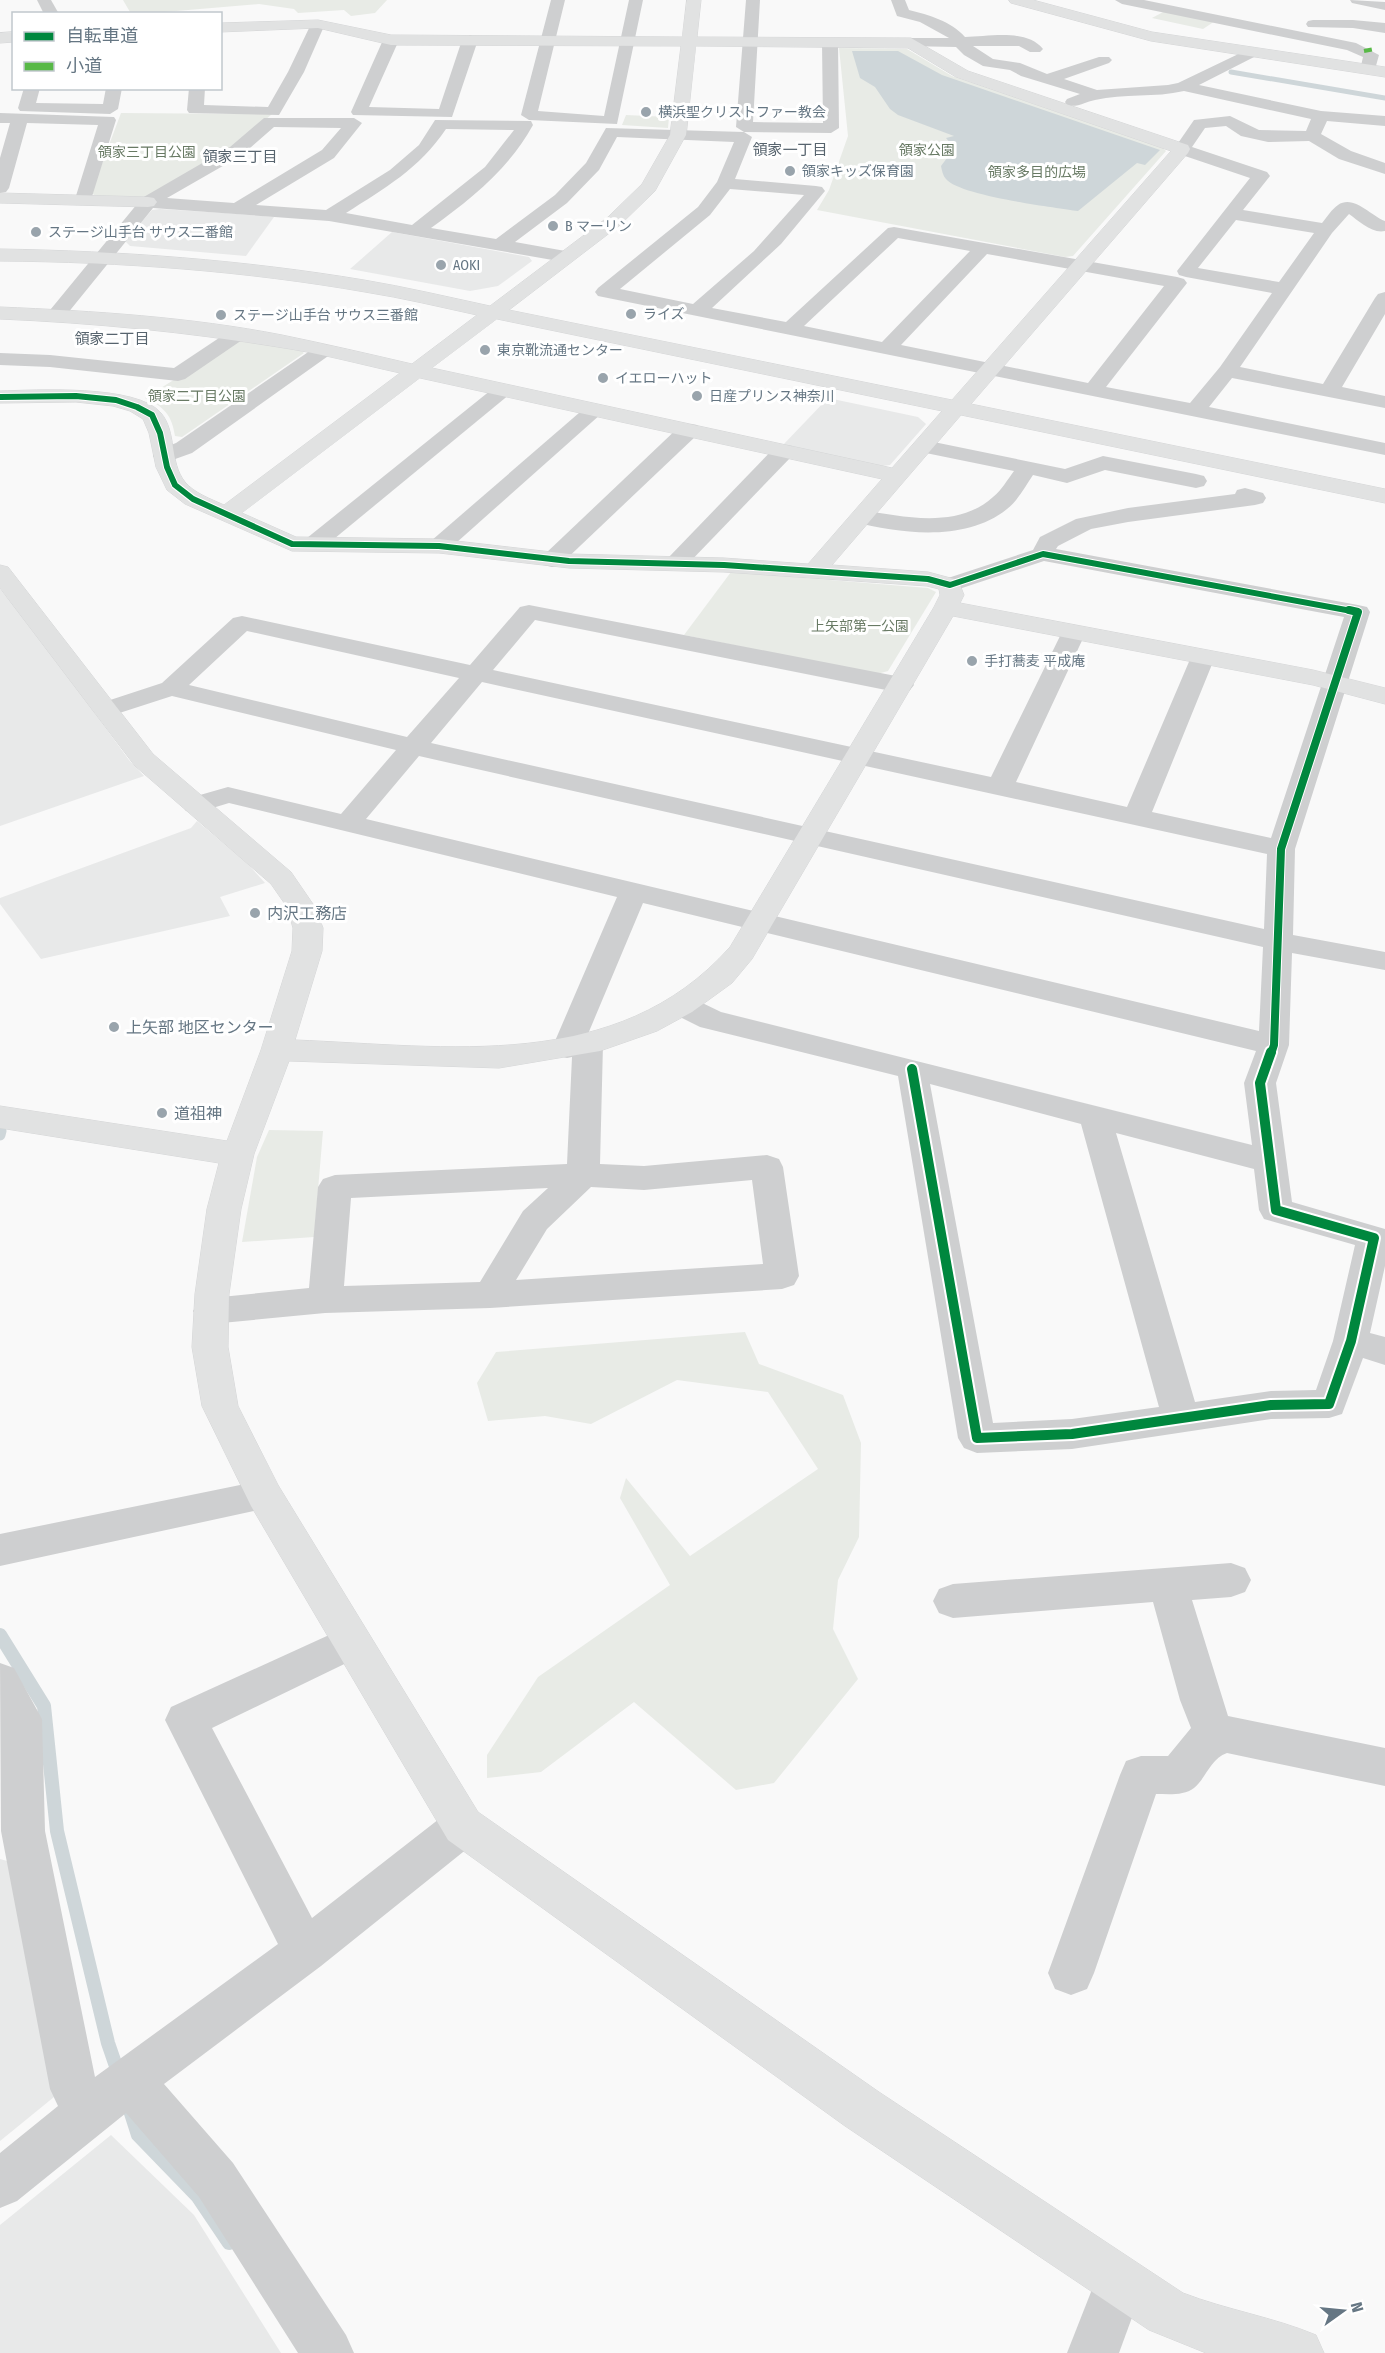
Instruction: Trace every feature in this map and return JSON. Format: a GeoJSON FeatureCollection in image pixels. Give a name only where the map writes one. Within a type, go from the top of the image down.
{"type":"FeatureCollection","features":[{"type":"Feature","properties":{"kind":"street"},"geometry":{"type":"LineString","coordinates":[[558,0],[529,115],[611,121],[636,0]]}},
{"type":"Feature","properties":{"kind":"street"},"geometry":{"type":"LineString","coordinates":[[226,514],[564,256],[614,221],[649,187],[678,135],[694,0]]}},
{"type":"Feature","properties":{"kind":"street"},"geometry":{"type":"LineString","coordinates":[[753,0],[744,127],[831,128],[830,43]]}},
{"type":"Feature","properties":{"kind":"street"},"geometry":{"type":"LineString","coordinates":[[898,0],[902,13],[925,19],[952,32],[969,52],[989,63],[1014,66],[1094,95]]}},
{"type":"Feature","properties":{"kind":"street"},"geometry":{"type":"LineString","coordinates":[[1016,0],[1151,36],[1385,72]]}},
{"type":"Feature","properties":{"kind":"street"},"geometry":{"type":"LineString","coordinates":[[1122,0],[1195,12],[1248,26],[1363,50],[1371,55],[1368,70]]}},
{"type":"Feature","properties":{"kind":"street"},"geometry":{"type":"LineString","coordinates":[[1353,1],[1385,6]]}},
{"type":"Feature","properties":{"kind":"street"},"geometry":{"type":"LineString","coordinates":[[222,28],[318,24],[391,40],[751,43],[1023,41],[1035,49]]}},
{"type":"Feature","properties":{"kind":"street"},"geometry":{"type":"LineString","coordinates":[[197,90],[195,110],[273,112],[296,72],[318,24]]}},
{"type":"Feature","properties":{"kind":"street"},"geometry":{"type":"LineString","coordinates":[[1248,26],[1353,24],[1385,28]]}},
{"type":"Feature","properties":{"kind":"street"},"geometry":{"type":"LineString","coordinates":[[391,40],[358,112],[446,114],[470,40]]}},
{"type":"Feature","properties":{"kind":"street"},"geometry":{"type":"LineString","coordinates":[[911,43],[962,74],[1261,176],[1186,271],[1284,289]]}},
{"type":"Feature","properties":{"kind":"street"},"geometry":{"type":"LineString","coordinates":[[1059,107],[1094,95],[1168,90],[1184,86],[1253,52]]}},
{"type":"Feature","properties":{"kind":"street"},"geometry":{"type":"LineString","coordinates":[[1047,79],[1104,60]]}},
{"type":"Feature","properties":{"kind":"street"},"geometry":{"type":"LineString","coordinates":[[1184,86],[1320,116],[1385,121]]}},
{"type":"Feature","properties":{"kind":"street"},"geometry":{"type":"LineString","coordinates":[[31,90],[26,108],[110,109],[114,90]]}},
{"type":"Feature","properties":{"kind":"street"},"geometry":{"type":"LineString","coordinates":[[1312,136],[1320,116]]}},
{"type":"Feature","properties":{"kind":"street"},"geometry":{"type":"LineString","coordinates":[[0,118],[108,120],[84,199]]}},
{"type":"Feature","properties":{"kind":"street"},"geometry":{"type":"LineString","coordinates":[[0,188],[20,118]]}},
{"type":"Feature","properties":{"kind":"street"},"geometry":{"type":"LineString","coordinates":[[814,571],[924,446],[956,406],[1082,265],[1182,149],[1200,124],[1221,120],[1230,121],[1236,128],[1251,134],[1312,136],[1345,155],[1385,169]]}},
{"type":"Feature","properties":{"kind":"street"},"geometry":{"type":"LineString","coordinates":[[56,315],[148,202],[236,151],[270,122],[354,123],[328,154],[239,208]]}},
{"type":"Feature","properties":{"kind":"street"},"geometry":{"type":"LineString","coordinates":[[329,216],[396,174],[425,148],[441,124],[525,125],[517,143],[490,175],[417,230]]}},
{"type":"Feature","properties":{"kind":"street"},"geometry":{"type":"LineString","coordinates":[[501,244],[561,199],[593,166],[612,132],[744,137],[725,183],[704,211],[605,292],[1385,449]]}},
{"type":"Feature","properties":{"kind":"street"},"geometry":{"type":"LineString","coordinates":[[697,310],[771,246],[797,218],[816,191],[725,183]]}},
{"type":"Feature","properties":{"kind":"street"},"geometry":{"type":"LineString","coordinates":[[0,198],[148,202],[329,216],[564,256]]}},
{"type":"Feature","properties":{"kind":"street"},"geometry":{"type":"LineString","coordinates":[[1196,411],[1227,371],[1326,229],[1345,208],[1353,209],[1380,227],[1385,226]]}},
{"type":"Feature","properties":{"kind":"street"},"geometry":{"type":"LineString","coordinates":[[1232,214],[1326,229]]}},
{"type":"Feature","properties":{"kind":"street"},"geometry":{"type":"LineString","coordinates":[[790,329],[894,232],[1177,283],[1093,390]]}},
{"type":"Feature","properties":{"kind":"street"},"geometry":{"type":"LineString","coordinates":[[886,349],[983,248]]}},
{"type":"Feature","properties":{"kind":"street"},"geometry":{"type":"LineString","coordinates":[[0,255],[104,256],[304,277],[492,311],[1385,496]]}},
{"type":"Feature","properties":{"kind":"street"},"geometry":{"type":"LineString","coordinates":[[1329,391],[1385,298]]}},
{"type":"Feature","properties":{"kind":"street"},"geometry":{"type":"LineString","coordinates":[[0,313],[56,315],[171,325],[238,334],[324,350],[896,476]]}},
{"type":"Feature","properties":{"kind":"street"},"geometry":{"type":"LineString","coordinates":[[0,359],[50,361],[178,375],[238,334]]}},
{"type":"Feature","properties":{"kind":"street"},"geometry":{"type":"LineString","coordinates":[[164,456],[184,448],[324,350]]}},
{"type":"Feature","properties":{"kind":"street"},"geometry":{"type":"LineString","coordinates":[[1227,371],[1385,402]]}},
{"type":"Feature","properties":{"kind":"street"},"geometry":{"type":"LineString","coordinates":[[315,543],[503,390]]}},
{"type":"Feature","properties":{"kind":"street"},"geometry":{"type":"LineString","coordinates":[[0,397],[76,396],[116,400],[137,407],[152,415],[160,433],[167,467],[175,485],[193,499],[292,544],[439,546],[552,560],[676,563],[928,579],[948,596],[1074,632],[1334,682],[1385,696]]}},
{"type":"Feature","properties":{"kind":"street"},"geometry":{"type":"LineString","coordinates":[[439,546],[594,410]]}},
{"type":"Feature","properties":{"kind":"street"},"geometry":{"type":"LineString","coordinates":[[552,560],[689,430]]}},
{"type":"Feature","properties":{"kind":"street"},"geometry":{"type":"LineString","coordinates":[[924,446],[1067,476],[1103,463],[1196,482]]}},
{"type":"Feature","properties":{"kind":"street"},"geometry":{"type":"LineString","coordinates":[[676,563],[784,451]]}},
{"type":"Feature","properties":{"kind":"street"},"geometry":{"type":"LineString","coordinates":[[862,517],[918,525],[964,521],[1000,504],[1027,468]]}},
{"type":"Feature","properties":{"kind":"street"},"geometry":{"type":"LineString","coordinates":[[1043,554],[1048,542],[1084,525],[1128,515],[1256,498],[1245,495]]}},
{"type":"Feature","properties":{"kind":"street"},"geometry":{"type":"LineString","coordinates":[[278,1050],[499,1058],[577,1046],[646,1024],[681,1005],[721,976],[742,952],[901,685],[948,596],[1043,554],[1358,612],[1281,849],[1274,1045],[1260,1083],[1276,1210],[1374,1238],[1351,1341],[1329,1404],[1271,1405],[1072,1434],[977,1438],[912,1069]]}},
{"type":"Feature","properties":{"kind":"street"},"geometry":{"type":"LineString","coordinates":[[0,572],[144,760],[281,878],[301,907],[308,928],[307,951],[278,1050],[237,1154],[224,1209],[211,1311],[210,1347],[220,1406],[264,1495],[463,1826],[862,2109],[1167,2312],[1210,2329],[1298,2353]]}},
{"type":"Feature","properties":{"kind":"street"},"geometry":{"type":"LineString","coordinates":[[347,824],[530,612],[901,685]]}},
{"type":"Feature","properties":{"kind":"street"},"geometry":{"type":"LineString","coordinates":[[107,709],[171,688],[242,623],[1281,849]]}},
{"type":"Feature","properties":{"kind":"street"},"geometry":{"type":"LineString","coordinates":[[1000,787],[1074,632]]}},
{"type":"Feature","properties":{"kind":"street"},"geometry":{"type":"LineString","coordinates":[[1136,818],[1203,657]]}},
{"type":"Feature","properties":{"kind":"street"},"geometry":{"type":"LineString","coordinates":[[171,688],[414,747],[1276,941],[1385,961]]}},
{"type":"Feature","properties":{"kind":"street"},"geometry":{"type":"LineString","coordinates":[[196,805],[228,795],[1274,1045]]}},
{"type":"Feature","properties":{"kind":"street"},"geometry":{"type":"LineString","coordinates":[[490,1295],[535,1220],[583,1174],[577,1046],[634,891]]}},
{"type":"Feature","properties":{"kind":"street"},"geometry":{"type":"LineString","coordinates":[[681,1005],[711,1020],[1269,1161]]}},
{"type":"Feature","properties":{"kind":"street"},"geometry":{"type":"LineString","coordinates":[[1095,1116],[1181,1418]]}},
{"type":"Feature","properties":{"kind":"street"},"geometry":{"type":"LineString","coordinates":[[0,1117],[237,1154]]}},
{"type":"Feature","properties":{"kind":"street"},"geometry":{"type":"LineString","coordinates":[[211,1311],[325,1300],[490,1295],[782,1276],[766,1167],[644,1178],[583,1174],[335,1186],[325,1300]]}},
{"type":"Feature","properties":{"kind":"street"},"geometry":{"type":"LineString","coordinates":[[1351,1341],[1385,1351]]}},
{"type":"Feature","properties":{"kind":"street"},"geometry":{"type":"LineString","coordinates":[[0,1550],[264,1495]]}},
{"type":"Feature","properties":{"kind":"street"},"geometry":{"type":"LineString","coordinates":[[952,1601],[1231,1580]]}},
{"type":"Feature","properties":{"kind":"street"},"geometry":{"type":"LineString","coordinates":[[1168,1584],[1201,1700],[1216,1738]]}},
{"type":"Feature","properties":{"kind":"street"},"geometry":{"type":"LineString","coordinates":[[305,1951],[186,1719],[351,1642]]}},
{"type":"Feature","properties":{"kind":"street"},"geometry":{"type":"LineString","coordinates":[[0,1681],[21,1719],[12,1834],[74,2089],[104,2100],[216,2180],[328,2353]]}},
{"type":"Feature","properties":{"kind":"street"},"geometry":{"type":"LineString","coordinates":[[1071,1973],[1141,1775],[1178,1775],[1204,1742],[1227,1734],[1385,1767]]}},
{"type":"Feature","properties":{"kind":"street"},"geometry":{"type":"LineString","coordinates":[[0,2184],[104,2100],[305,1951],[463,1826]]}},
{"type":"Feature","properties":{"kind":"street"},"geometry":{"type":"LineString","coordinates":[[1093,2353],[1120,2282]]}},
{"type":"Feature","properties":{"kind":"shaded area"},"geometry":{"type":"Polygon","coordinates":[[[852,51],[898,51],[942,75],[1160,150],[1145,165],[1137,163],[1078,211],[1008,200],[969,191],[946,179],[942,172],[941,166],[947,158],[940,155],[951,144],[946,138],[954,136],[898,115],[890,109],[875,87],[860,78],[852,51]]]}},
{"type":"Feature","properties":{"kind":"shaded area"},"geometry":{"type":"Polygon","coordinates":[[[152,210],[274,217],[246,256],[130,246],[125,241],[152,210]]]}},
{"type":"Feature","properties":{"kind":"shaded area","name":"AOKI"},"geometry":{"type":"Polygon","coordinates":[[[392,232],[529,257],[532,261],[498,286],[470,291],[350,269],[392,232]]]}},
{"type":"Feature","properties":{"kind":"shaded area"},"geometry":{"type":"Polygon","coordinates":[[[828,398],[918,417],[926,424],[890,465],[882,466],[783,445],[828,398]]]}},
{"type":"Feature","properties":{"kind":"shaded area"},"geometry":{"type":"Polygon","coordinates":[[[0,589],[31,626],[129,760],[144,776],[0,826],[0,589]]]}},
{"type":"Feature","properties":{"kind":"shaded area"},"geometry":{"type":"Polygon","coordinates":[[[197,821],[247,863],[265,883],[220,897],[230,916],[41,959],[0,904],[0,898],[191,828],[197,821]]]}},
{"type":"Feature","properties":{"kind":"shaded area"},"geometry":{"type":"Polygon","coordinates":[[[0,1859],[21,1865],[65,2088],[0,2141],[0,1859]]]}},
{"type":"Feature","properties":{"kind":"shaded area"},"geometry":{"type":"Polygon","coordinates":[[[111,2135],[194,2215],[281,2353],[0,2353],[0,2225],[111,2135]]]}},
{"type":"Feature","properties":{"kind":"green space"},"geometry":{"type":"Polygon","coordinates":[[[123,0],[387,0],[375,13],[351,16],[344,10],[298,13],[294,9],[259,4],[165,12],[130,12],[123,0]]]}},
{"type":"Feature","properties":{"kind":"green space"},"geometry":{"type":"Polygon","coordinates":[[[1165,11],[1215,21],[1203,29],[1152,18],[1165,11]]]}},
{"type":"Feature","properties":{"kind":"green space","name":"領家公園"},"geometry":{"type":"Polygon","coordinates":[[[839,48],[907,49],[952,76],[1163,148],[1166,151],[1073,256],[1065,257],[817,210],[829,190],[848,136],[839,48]]]}},
{"type":"Feature","properties":{"kind":"green space","name":"領家三丁目公園"},"geometry":{"type":"Polygon","coordinates":[[[121,113],[272,114],[232,149],[148,196],[139,198],[96,196],[91,193],[121,113]]]}},
{"type":"Feature","properties":{"kind":"green space"},"geometry":{"type":"Polygon","coordinates":[[[626,115],[669,117],[668,128],[622,125],[626,115]]]}},
{"type":"Feature","properties":{"kind":"green space","name":"領家二丁目公園"},"geometry":{"type":"Polygon","coordinates":[[[237,340],[300,350],[304,353],[182,437],[175,436],[172,422],[166,412],[145,398],[237,340]]]}},
{"type":"Feature","properties":{"kind":"green space","name":"上矢部第一公園"},"geometry":{"type":"Polygon","coordinates":[[[731,572],[928,588],[936,592],[888,671],[877,674],[684,635],[731,572]]]}},
{"type":"Feature","properties":{"kind":"green space"},"geometry":{"type":"Polygon","coordinates":[[[269,1130],[323,1131],[314,1237],[242,1242],[257,1157],[269,1130]]]}},
{"type":"Feature","properties":{"kind":"green space"},"geometry":{"type":"Polygon","coordinates":[[[745,1332],[759,1364],[843,1395],[861,1443],[859,1537],[838,1580],[833,1629],[858,1679],[774,1783],[736,1790],[634,1702],[541,1772],[487,1778],[487,1755],[538,1677],[670,1585],[620,1498],[626,1478],[690,1556],[818,1469],[768,1392],[677,1380],[591,1424],[545,1416],[488,1421],[477,1383],[496,1352],[745,1332]]]}},
{"type":"Feature","properties":{"kind":"waterway"},"geometry":{"type":"LineString","coordinates":[[1231,72],[1385,98]]}},
{"type":"Feature","properties":{"kind":"waterway"},"geometry":{"type":"LineString","coordinates":[[0,1135],[1,1131]]}},
{"type":"Feature","properties":{"kind":"waterway"},"geometry":{"type":"LineString","coordinates":[[0,1635],[44,1706],[57,1831],[108,2043],[119,2075]]}},
{"type":"Feature","properties":{"kind":"waterway"},"geometry":{"type":"LineString","coordinates":[[130,2110],[138,2135],[198,2197],[229,2243]]}},
{"type":"Feature","properties":{"kind":"marked path"},"geometry":{"type":"LineString","coordinates":[[1364,51],[1374,49]]}},
{"type":"Feature","properties":{"kind":"cycle path"},"geometry":{"type":"LineString","coordinates":[[0,397],[76,396],[116,400],[137,407],[152,415],[160,433],[167,467],[175,485],[193,499],[292,544],[439,546],[569,561],[724,565],[928,579],[950,585],[1043,554],[1358,612],[1281,849],[1274,1045],[1260,1083],[1276,1210],[1374,1238],[1351,1341],[1329,1404],[1271,1405],[1072,1434],[977,1438],[912,1069]]}},
{"type":"Feature","properties":{"kind":"place","name":"横浜聖クリストファー教会"},"geometry":{"type":"Point","coordinates":[646,112]}},
{"type":"Feature","properties":{"kind":"place","name":"領家キッズ保育園"},"geometry":{"type":"Point","coordinates":[790,171]}},
{"type":"Feature","properties":{"kind":"place","name":"B マーリン"},"geometry":{"type":"Point","coordinates":[553,226]}},
{"type":"Feature","properties":{"kind":"place","name":"ステージ山手台 サウス二番館"},"geometry":{"type":"Point","coordinates":[36,232]}},
{"type":"Feature","properties":{"kind":"place","name":"AOKI"},"geometry":{"type":"Point","coordinates":[441,265]}},
{"type":"Feature","properties":{"kind":"place","name":"ライズ"},"geometry":{"type":"Point","coordinates":[631,314]}},
{"type":"Feature","properties":{"kind":"place","name":"ステージ山手台 サウス三番館"},"geometry":{"type":"Point","coordinates":[221,315]}},
{"type":"Feature","properties":{"kind":"place","name":"東京靴流通センター"},"geometry":{"type":"Point","coordinates":[485,350]}},
{"type":"Feature","properties":{"kind":"place","name":"イエローハット"},"geometry":{"type":"Point","coordinates":[603,378]}},
{"type":"Feature","properties":{"kind":"place","name":"日産プリンス神奈川"},"geometry":{"type":"Point","coordinates":[697,396]}},
{"type":"Feature","properties":{"kind":"place","name":"手打蕎麦 平成庵"},"geometry":{"type":"Point","coordinates":[972,661]}},
{"type":"Feature","properties":{"kind":"place","name":"内沢工務店"},"geometry":{"type":"Point","coordinates":[255,913]}},
{"type":"Feature","properties":{"kind":"place","name":"上矢部 地区センター"},"geometry":{"type":"Point","coordinates":[114,1027]}},
{"type":"Feature","properties":{"kind":"place","name":"道祖神"},"geometry":{"type":"Point","coordinates":[162,1113]}},
{"type":"Feature","properties":{"kind":"district","name":"領家一丁目"},"geometry":{"type":"Point","coordinates":[790,150]}},
{"type":"Feature","properties":{"kind":"district","name":"領家三丁目"},"geometry":{"type":"Point","coordinates":[240,157]}},
{"type":"Feature","properties":{"kind":"district","name":"領家二丁目"},"geometry":{"type":"Point","coordinates":[112,339]}},
{"type":"Feature","properties":{"kind":"park label","name":"領家多目的広場"},"geometry":{"type":"Point","coordinates":[1037,172]}}]}
